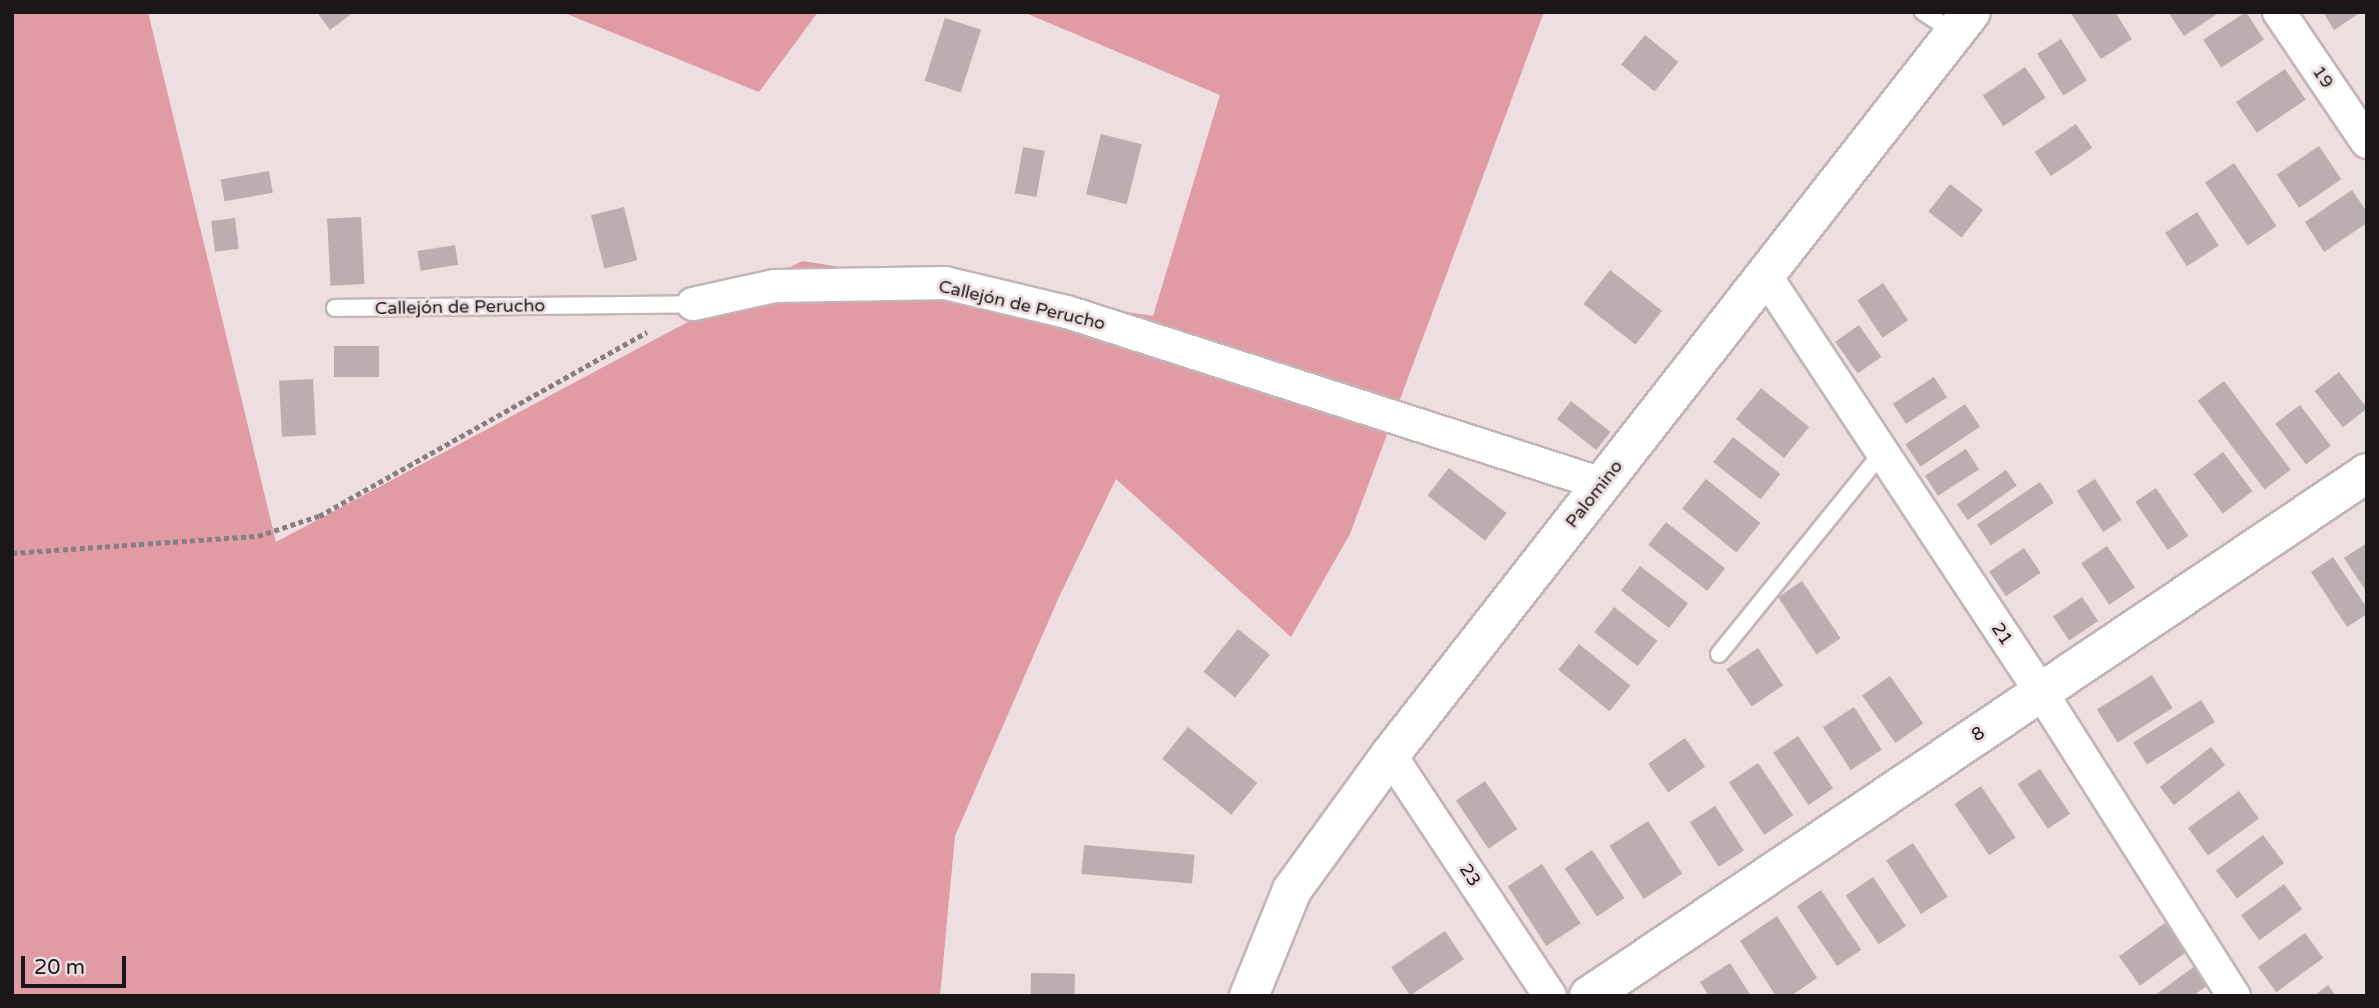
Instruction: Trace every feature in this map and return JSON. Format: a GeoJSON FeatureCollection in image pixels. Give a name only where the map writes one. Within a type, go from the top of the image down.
{"type":"FeatureCollection","features":[{"type":"Feature","properties":{"kind":"street","name":"19"},"geometry":{"type":"LineString","coordinates":[[2280,12],[2367,142]]}},
{"type":"Feature","properties":{"kind":"street","name":"Palomino"},"geometry":{"type":"LineString","coordinates":[[1249,996],[1292,890],[1390,755],[1963,23]]}},
{"type":"Feature","properties":{"kind":"street","name":"21"},"geometry":{"type":"LineString","coordinates":[[1765,275],[2041,692],[2234,996]]}},
{"type":"Feature","properties":{"kind":"street","name":"Callejón de Perucho"},"geometry":{"type":"LineString","coordinates":[[693,304],[775,286],[945,283],[1067,312],[1602,484]]}},
{"type":"Feature","properties":{"kind":"street","name":"8"},"geometry":{"type":"LineString","coordinates":[[1590,996],[2367,473]]}},
{"type":"Feature","properties":{"kind":"street","name":"23"},"geometry":{"type":"LineString","coordinates":[[1390,755],[1550,996]]}},
{"type":"Feature","properties":{"kind":"lane"},"geometry":{"type":"LineString","coordinates":[[1923,12],[1963,23]]}},
{"type":"Feature","properties":{"kind":"lane","name":"Callejón de Perucho"},"geometry":{"type":"LineString","coordinates":[[335,308],[693,304]]}},
{"type":"Feature","properties":{"kind":"lane"},"geometry":{"type":"LineString","coordinates":[[1719,654],[1882,453]]}},
{"type":"Feature","properties":{"kind":"path"},"geometry":{"type":"LineString","coordinates":[[12,553],[258,536],[319,516],[693,304]]}},
{"type":"Feature","properties":{"kind":"shaded area"},"geometry":{"type":"Polygon","coordinates":[[[12,12],[148,12],[276,542],[802,261],[1153,316],[1220,95],[1023,12],[1544,12],[1350,534],[1291,637],[1116,479],[1059,597],[955,836],[940,996],[12,996],[12,12]]]}},
{"type":"Feature","properties":{"kind":"shaded area"},"geometry":{"type":"Polygon","coordinates":[[[562,12],[818,12],[759,92],[562,12]]]}},
{"type":"Feature","properties":{"kind":"building"},"geometry":{"type":"Polygon","coordinates":[[[317,12],[354,12],[330,30],[317,12]]]}},
{"type":"Feature","properties":{"kind":"building"},"geometry":{"type":"Polygon","coordinates":[[[2070,12],[2115,12],[2132,39],[2101,59],[2070,12]]]}},
{"type":"Feature","properties":{"kind":"building"},"geometry":{"type":"Polygon","coordinates":[[[2168,12],[2220,12],[2184,36],[2168,12]]]}},
{"type":"Feature","properties":{"kind":"building"},"geometry":{"type":"Polygon","coordinates":[[[2246,12],[2264,40],[2221,67],[2203,40],[2246,12]]]}},
{"type":"Feature","properties":{"kind":"building"},"geometry":{"type":"Polygon","coordinates":[[[2323,12],[2361,12],[2334,30],[2323,12]]]}},
{"type":"Feature","properties":{"kind":"building"},"geometry":{"type":"Polygon","coordinates":[[[945,18],[981,30],[961,93],[925,81],[945,18]]]}},
{"type":"Feature","properties":{"kind":"building"},"geometry":{"type":"Polygon","coordinates":[[[1645,35],[1678,62],[1655,92],[1621,65],[1645,35]]]}},
{"type":"Feature","properties":{"kind":"building"},"geometry":{"type":"Polygon","coordinates":[[[2061,39],[2087,81],[2063,95],[2037,54],[2061,39]]]}},
{"type":"Feature","properties":{"kind":"building"},"geometry":{"type":"Polygon","coordinates":[[[2025,67],[2046,98],[2003,126],[1983,96],[2025,67]]]}},
{"type":"Feature","properties":{"kind":"building"},"geometry":{"type":"Polygon","coordinates":[[[2285,69],[2306,100],[2257,133],[2236,102],[2285,69]]]}},
{"type":"Feature","properties":{"kind":"building"},"geometry":{"type":"Polygon","coordinates":[[[2076,124],[2092,148],[2051,176],[2035,152],[2076,124]]]}},
{"type":"Feature","properties":{"kind":"building"},"geometry":{"type":"Polygon","coordinates":[[[1101,134],[1142,144],[1127,204],[1086,194],[1101,134]]]}},
{"type":"Feature","properties":{"kind":"building"},"geometry":{"type":"Polygon","coordinates":[[[2319,146],[2341,179],[2299,208],[2277,175],[2319,146]]]}},
{"type":"Feature","properties":{"kind":"building"},"geometry":{"type":"Polygon","coordinates":[[[1023,147],[1045,151],[1037,197],[1015,193],[1023,147]]]}},
{"type":"Feature","properties":{"kind":"building"},"geometry":{"type":"Polygon","coordinates":[[[2234,163],[2276,226],[2247,246],[2205,183],[2234,163]]]}},
{"type":"Feature","properties":{"kind":"building"},"geometry":{"type":"Polygon","coordinates":[[[269,171],[273,193],[225,201],[221,180],[269,171]]]}},
{"type":"Feature","properties":{"kind":"building"},"geometry":{"type":"Polygon","coordinates":[[[1950,184],[1983,210],[1962,237],[1928,212],[1950,184]]]}},
{"type":"Feature","properties":{"kind":"building"},"geometry":{"type":"Polygon","coordinates":[[[2352,190],[2367,212],[2367,223],[2324,252],[2305,222],[2352,190]]]}},
{"type":"Feature","properties":{"kind":"building"},"geometry":{"type":"Polygon","coordinates":[[[624,207],[637,260],[604,269],[591,215],[624,207]]]}},
{"type":"Feature","properties":{"kind":"building"},"geometry":{"type":"Polygon","coordinates":[[[2197,212],[2219,246],[2187,266],[2165,233],[2197,212]]]}},
{"type":"Feature","properties":{"kind":"building"},"geometry":{"type":"Polygon","coordinates":[[[361,217],[365,284],[331,286],[327,219],[361,217]]]}},
{"type":"Feature","properties":{"kind":"building"},"geometry":{"type":"Polygon","coordinates":[[[235,218],[239,249],[215,252],[211,221],[235,218]]]}},
{"type":"Feature","properties":{"kind":"building"},"geometry":{"type":"Polygon","coordinates":[[[455,245],[458,265],[421,271],[417,251],[455,245]]]}},
{"type":"Feature","properties":{"kind":"building"},"geometry":{"type":"Polygon","coordinates":[[[1610,270],[1662,311],[1636,345],[1584,304],[1610,270]]]}},
{"type":"Feature","properties":{"kind":"building"},"geometry":{"type":"Polygon","coordinates":[[[1883,283],[1908,320],[1882,338],[1857,300],[1883,283]]]}},
{"type":"Feature","properties":{"kind":"building"},"geometry":{"type":"Polygon","coordinates":[[[1859,325],[1881,357],[1858,374],[1835,342],[1859,325]]]}},
{"type":"Feature","properties":{"kind":"building"},"geometry":{"type":"Polygon","coordinates":[[[334,346],[379,346],[379,377],[334,377],[334,346]]]}},
{"type":"Feature","properties":{"kind":"building"},"geometry":{"type":"Polygon","coordinates":[[[2339,372],[2367,408],[2343,427],[2315,391],[2339,372]]]}},
{"type":"Feature","properties":{"kind":"building"},"geometry":{"type":"Polygon","coordinates":[[[1934,377],[1947,397],[1906,424],[1893,404],[1934,377]]]}},
{"type":"Feature","properties":{"kind":"building"},"geometry":{"type":"Polygon","coordinates":[[[313,379],[316,435],[282,437],[279,381],[313,379]]]}},
{"type":"Feature","properties":{"kind":"building"},"geometry":{"type":"Polygon","coordinates":[[[2224,381],[2291,470],[2264,490],[2198,401],[2224,381]]]}},
{"type":"Feature","properties":{"kind":"building"},"geometry":{"type":"Polygon","coordinates":[[[1761,388],[1809,427],[1784,458],[1736,419],[1761,388]]]}},
{"type":"Feature","properties":{"kind":"building"},"geometry":{"type":"Polygon","coordinates":[[[1571,401],[1610,432],[1596,450],[1557,419],[1571,401]]]}},
{"type":"Feature","properties":{"kind":"building"},"geometry":{"type":"Polygon","coordinates":[[[1965,404],[1980,426],[1920,467],[1905,444],[1965,404]]]}},
{"type":"Feature","properties":{"kind":"building"},"geometry":{"type":"Polygon","coordinates":[[[2300,405],[2331,446],[2306,464],[2275,424],[2300,405]]]}},
{"type":"Feature","properties":{"kind":"building"},"geometry":{"type":"Polygon","coordinates":[[[1733,437],[1780,474],[1761,499],[1713,462],[1733,437]]]}},
{"type":"Feature","properties":{"kind":"building"},"geometry":{"type":"Polygon","coordinates":[[[1966,449],[1979,469],[1938,496],[1925,476],[1966,449]]]}},
{"type":"Feature","properties":{"kind":"building"},"geometry":{"type":"Polygon","coordinates":[[[2223,452],[2252,491],[2223,513],[2193,474],[2223,452]]]}},
{"type":"Feature","properties":{"kind":"building"},"geometry":{"type":"Polygon","coordinates":[[[1449,468],[1507,513],[1485,541],[1427,496],[1449,468]]]}},
{"type":"Feature","properties":{"kind":"building"},"geometry":{"type":"Polygon","coordinates":[[[2006,470],[2017,486],[1968,520],[1957,504],[2006,470]]]}},
{"type":"Feature","properties":{"kind":"building"},"geometry":{"type":"Polygon","coordinates":[[[1706,479],[1760,523],[1736,553],[1682,509],[1706,479]]]}},
{"type":"Feature","properties":{"kind":"building"},"geometry":{"type":"Polygon","coordinates":[[[2095,479],[2122,520],[2103,532],[2077,491],[2095,479]]]}},
{"type":"Feature","properties":{"kind":"building"},"geometry":{"type":"Polygon","coordinates":[[[2040,482],[2054,503],[1991,545],[1977,524],[2040,482]]]}},
{"type":"Feature","properties":{"kind":"building"},"geometry":{"type":"Polygon","coordinates":[[[2156,488],[2188,536],[2168,550],[2135,502],[2156,488]]]}},
{"type":"Feature","properties":{"kind":"building"},"geometry":{"type":"Polygon","coordinates":[[[1666,522],[1725,568],[1707,591],[1648,545],[1666,522]]]}},
{"type":"Feature","properties":{"kind":"building"},"geometry":{"type":"Polygon","coordinates":[[[2367,543],[2367,593],[2344,558],[2367,543]]]}},
{"type":"Feature","properties":{"kind":"building"},"geometry":{"type":"Polygon","coordinates":[[[2107,546],[2135,587],[2109,605],[2081,563],[2107,546]]]}},
{"type":"Feature","properties":{"kind":"building"},"geometry":{"type":"Polygon","coordinates":[[[2024,548],[2041,573],[2006,596],[1989,571],[2024,548]]]}},
{"type":"Feature","properties":{"kind":"building"},"geometry":{"type":"Polygon","coordinates":[[[2333,557],[2367,608],[2367,614],[2347,627],[2311,572],[2333,557]]]}},
{"type":"Feature","properties":{"kind":"building"},"geometry":{"type":"Polygon","coordinates":[[[1640,566],[1688,604],[1669,628],[1621,590],[1640,566]]]}},
{"type":"Feature","properties":{"kind":"building"},"geometry":{"type":"Polygon","coordinates":[[[1802,581],[1841,638],[1817,654],[1778,597],[1802,581]]]}},
{"type":"Feature","properties":{"kind":"building"},"geometry":{"type":"Polygon","coordinates":[[[2082,597],[2098,621],[2069,641],[2053,617],[2082,597]]]}},
{"type":"Feature","properties":{"kind":"building"},"geometry":{"type":"Polygon","coordinates":[[[1614,607],[1657,641],[1638,666],[1594,632],[1614,607]]]}},
{"type":"Feature","properties":{"kind":"building"},"geometry":{"type":"Polygon","coordinates":[[[1238,629],[1270,655],[1235,698],[1203,672],[1238,629]]]}},
{"type":"Feature","properties":{"kind":"building"},"geometry":{"type":"Polygon","coordinates":[[[1579,644],[1630,686],[1610,711],[1558,670],[1579,644]]]}},
{"type":"Feature","properties":{"kind":"building"},"geometry":{"type":"Polygon","coordinates":[[[1758,648],[1783,685],[1752,707],[1726,669],[1758,648]]]}},
{"type":"Feature","properties":{"kind":"building"},"geometry":{"type":"Polygon","coordinates":[[[2152,675],[2173,708],[2118,743],[2097,709],[2152,675]]]}},
{"type":"Feature","properties":{"kind":"building"},"geometry":{"type":"Polygon","coordinates":[[[1890,676],[1923,724],[1895,743],[1862,696],[1890,676]]]}},
{"type":"Feature","properties":{"kind":"building"},"geometry":{"type":"Polygon","coordinates":[[[2201,700],[2215,722],[2147,764],[2133,742],[2201,700]]]}},
{"type":"Feature","properties":{"kind":"building"},"geometry":{"type":"Polygon","coordinates":[[[1854,707],[1882,750],[1851,770],[1823,727],[1854,707]]]}},
{"type":"Feature","properties":{"kind":"building"},"geometry":{"type":"Polygon","coordinates":[[[1188,727],[1257,783],[1231,815],[1162,759],[1188,727]]]}},
{"type":"Feature","properties":{"kind":"building"},"geometry":{"type":"Polygon","coordinates":[[[1798,736],[1833,788],[1808,805],[1773,753],[1798,736]]]}},
{"type":"Feature","properties":{"kind":"building"},"geometry":{"type":"Polygon","coordinates":[[[1685,738],[1705,767],[1668,792],[1648,764],[1685,738]]]}},
{"type":"Feature","properties":{"kind":"building"},"geometry":{"type":"Polygon","coordinates":[[[2211,747],[2225,765],[2174,805],[2160,787],[2211,747]]]}},
{"type":"Feature","properties":{"kind":"building"},"geometry":{"type":"Polygon","coordinates":[[[1758,763],[1793,815],[1764,835],[1729,783],[1758,763]]]}},
{"type":"Feature","properties":{"kind":"building"},"geometry":{"type":"Polygon","coordinates":[[[2040,769],[2070,814],[2048,829],[2018,784],[2040,769]]]}},
{"type":"Feature","properties":{"kind":"building"},"geometry":{"type":"Polygon","coordinates":[[[1485,781],[1517,829],[1488,849],[1456,801],[1485,781]]]}},
{"type":"Feature","properties":{"kind":"building"},"geometry":{"type":"Polygon","coordinates":[[[1981,786],[2016,837],[1989,855],[1954,804],[1981,786]]]}},
{"type":"Feature","properties":{"kind":"building"},"geometry":{"type":"Polygon","coordinates":[[[2239,791],[2259,819],[2208,856],[2188,828],[2239,791]]]}},
{"type":"Feature","properties":{"kind":"building"},"geometry":{"type":"Polygon","coordinates":[[[1715,806],[1744,850],[1719,867],[1690,822],[1715,806]]]}},
{"type":"Feature","properties":{"kind":"building"},"geometry":{"type":"Polygon","coordinates":[[[1648,821],[1682,874],[1644,899],[1609,846],[1648,821]]]}},
{"type":"Feature","properties":{"kind":"building"},"geometry":{"type":"Polygon","coordinates":[[[2263,835],[2284,863],[2237,898],[2216,871],[2263,835]]]}},
{"type":"Feature","properties":{"kind":"building"},"geometry":{"type":"Polygon","coordinates":[[[1913,843],[1948,897],[1921,914],[1886,860],[1913,843]]]}},
{"type":"Feature","properties":{"kind":"building"},"geometry":{"type":"Polygon","coordinates":[[[1084,845],[1195,855],[1192,884],[1081,874],[1084,845]]]}},
{"type":"Feature","properties":{"kind":"building"},"geometry":{"type":"Polygon","coordinates":[[[1592,850],[1624,898],[1597,917],[1565,868],[1592,850]]]}},
{"type":"Feature","properties":{"kind":"building"},"geometry":{"type":"Polygon","coordinates":[[[1542,864],[1581,924],[1546,946],[1508,886],[1542,864]]]}},
{"type":"Feature","properties":{"kind":"building"},"geometry":{"type":"Polygon","coordinates":[[[1873,877],[1906,926],[1879,944],[1846,895],[1873,877]]]}},
{"type":"Feature","properties":{"kind":"building"},"geometry":{"type":"Polygon","coordinates":[[[2284,884],[2302,909],[2259,940],[2241,915],[2284,884]]]}},
{"type":"Feature","properties":{"kind":"building"},"geometry":{"type":"Polygon","coordinates":[[[1821,890],[1861,950],[1837,966],[1797,906],[1821,890]]]}},
{"type":"Feature","properties":{"kind":"building"},"geometry":{"type":"Polygon","coordinates":[[[1777,916],[1817,978],[1791,996],[1776,996],[1740,941],[1777,916]]]}},
{"type":"Feature","properties":{"kind":"building"},"geometry":{"type":"Polygon","coordinates":[[[2165,923],[2186,952],[2140,986],[2119,957],[2165,923]]]}},
{"type":"Feature","properties":{"kind":"building"},"geometry":{"type":"Polygon","coordinates":[[[1445,931],[1464,959],[1410,996],[1391,967],[1445,931]]]}},
{"type":"Feature","properties":{"kind":"building"},"geometry":{"type":"Polygon","coordinates":[[[2305,933],[2323,958],[2276,992],[2258,967],[2305,933]]]}},
{"type":"Feature","properties":{"kind":"building"},"geometry":{"type":"Polygon","coordinates":[[[1730,963],[1751,996],[1709,996],[1700,982],[1730,963]]]}},
{"type":"Feature","properties":{"kind":"building"},"geometry":{"type":"Polygon","coordinates":[[[2195,966],[2209,984],[2193,996],[2154,996],[2195,966]]]}},
{"type":"Feature","properties":{"kind":"building"},"geometry":{"type":"Polygon","coordinates":[[[1031,973],[1075,974],[1075,996],[1031,996],[1031,973]]]}},
{"type":"Feature","properties":{"kind":"building"},"geometry":{"type":"Polygon","coordinates":[[[2328,985],[2336,996],[2314,996],[2328,985]]]}}]}
